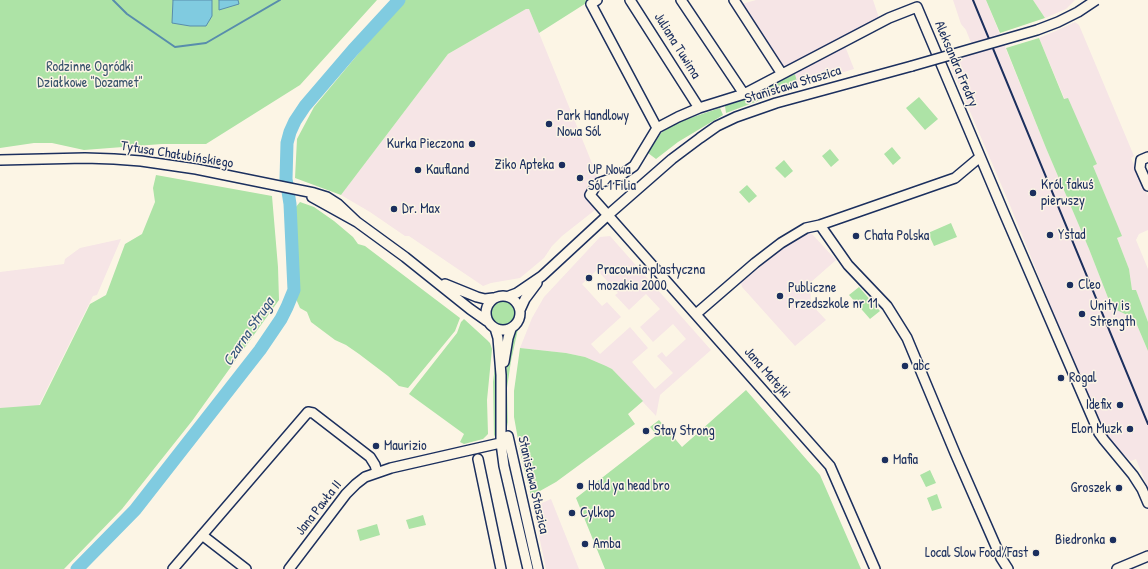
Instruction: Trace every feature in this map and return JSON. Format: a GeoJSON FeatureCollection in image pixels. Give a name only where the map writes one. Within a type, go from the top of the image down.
{"type":"FeatureCollection","features":[{"type":"Feature","properties":{"kind":"street","name":"Juliana Tuwima"},"geometry":{"type":"LineString","coordinates":[[630,0],[699,108]]}},
{"type":"Feature","properties":{"kind":"street"},"geometry":{"type":"LineString","coordinates":[[681,0],[744,94]]}},
{"type":"Feature","properties":{"kind":"street"},"geometry":{"type":"LineString","coordinates":[[734,0],[782,74]]}},
{"type":"Feature","properties":{"kind":"street","name":"Stanisława Staszica"},"geometry":{"type":"LineString","coordinates":[[509,296],[517,293],[542,276],[608,215],[685,149],[717,126],[736,117],[776,103],[1037,30],[1071,15],[1096,0]]}},
{"type":"Feature","properties":{"kind":"street"},"geometry":{"type":"LineString","coordinates":[[594,2],[657,128],[634,166],[621,175],[600,183],[595,187],[590,195],[608,215]]}},
{"type":"Feature","properties":{"kind":"street","name":"Aleksandra Fredry"},"geometry":{"type":"LineString","coordinates":[[657,128],[699,108],[744,94],[889,18],[917,6],[980,157],[1099,433],[1134,475],[1148,503]]}},
{"type":"Feature","properties":{"kind":"street"},"geometry":{"type":"LineString","coordinates":[[696,314],[755,263],[781,243],[806,228],[820,225],[955,178],[980,157]]}},
{"type":"Feature","properties":{"kind":"street"},"geometry":{"type":"LineString","coordinates":[[1148,157],[1141,160],[1140,168],[1148,186]]}},
{"type":"Feature","properties":{"kind":"street","name":"Tytusa Chałubińskiego"},"geometry":{"type":"LineString","coordinates":[[0,160],[85,158],[127,160],[196,169],[326,197],[338,204],[356,222],[434,279],[487,321]]}},
{"type":"Feature","properties":{"kind":"street","name":"Jana Matejki"},"geometry":{"type":"LineString","coordinates":[[608,215],[830,466],[875,569]]}},
{"type":"Feature","properties":{"kind":"street"},"geometry":{"type":"LineString","coordinates":[[820,225],[848,265],[887,306],[906,338],[992,538],[1008,569]]}},
{"type":"Feature","properties":{"kind":"street","name":"Stanisława Staszica"},"geometry":{"type":"LineString","coordinates":[[520,310],[525,299],[542,276]]}},
{"type":"Feature","properties":{"kind":"street","name":"Tytusa Chałubińskiego"},"geometry":{"type":"LineString","coordinates":[[434,279],[477,297],[484,299],[492,298]]}},
{"type":"Feature","properties":{"kind":"street"},"geometry":{"type":"LineString","coordinates":[[509,296],[519,305],[519,321],[511,329],[500,330],[490,325],[487,321],[486,310],[492,298],[509,296]]}},
{"type":"Feature","properties":{"kind":"street","name":"Stanisława Staszica"},"geometry":{"type":"LineString","coordinates":[[495,328],[498,338],[501,375],[501,408],[505,442],[538,569]]}},
{"type":"Feature","properties":{"kind":"street","name":"Stanisława Staszica"},"geometry":{"type":"LineString","coordinates":[[501,375],[511,329]]}},
{"type":"Feature","properties":{"kind":"street"},"geometry":{"type":"LineString","coordinates":[[173,569],[308,412],[313,413],[370,457],[377,472]]}},
{"type":"Feature","properties":{"kind":"street","name":"Stanisława Staszica"},"geometry":{"type":"LineString","coordinates":[[505,442],[504,466],[528,569]]}},
{"type":"Feature","properties":{"kind":"street","name":"Jana Pawła II"},"geometry":{"type":"LineString","coordinates":[[289,569],[346,494],[361,480],[377,472],[391,468],[505,442]]}},
{"type":"Feature","properties":{"kind":"street"},"geometry":{"type":"LineString","coordinates":[[478,459],[501,569]]}},
{"type":"Feature","properties":{"kind":"street"},"geometry":{"type":"LineString","coordinates":[[202,535],[246,569]]}},
{"type":"Feature","properties":{"kind":"street"},"geometry":{"type":"LineString","coordinates":[[1117,569],[1148,556]]}},
{"type":"Feature","properties":{"kind":"shaded area"},"geometry":{"type":"Polygon","coordinates":[[[756,0],[873,0],[879,18],[792,63],[790,66],[784,66],[742,4],[756,0]]]}},
{"type":"Feature","properties":{"kind":"shaded area"},"geometry":{"type":"Polygon","coordinates":[[[953,0],[986,0],[1112,308],[1134,318],[1148,351],[1148,489],[1136,459],[1131,461],[1108,440],[1088,398],[1009,203],[948,60],[975,53],[966,30],[961,24],[953,0]]]}},
{"type":"Feature","properties":{"kind":"shaded area"},"geometry":{"type":"Polygon","coordinates":[[[1033,0],[1075,0],[1066,9],[1045,18],[1033,0]]]}},
{"type":"Feature","properties":{"kind":"shaded area"},"geometry":{"type":"Polygon","coordinates":[[[526,9],[529,9],[596,173],[595,210],[562,236],[552,246],[544,258],[520,278],[491,283],[483,286],[409,236],[405,236],[370,212],[341,195],[448,54],[526,9]]]}},
{"type":"Feature","properties":{"kind":"shaded area"},"geometry":{"type":"Polygon","coordinates":[[[1075,22],[1079,25],[1134,156],[1131,158],[1148,196],[1148,230],[1139,234],[1136,240],[1148,269],[1148,322],[1136,290],[1132,291],[1129,269],[1117,238],[1121,236],[1093,166],[1097,164],[1065,100],[1039,38],[1075,22]]]}},
{"type":"Feature","properties":{"kind":"shaded area"},"geometry":{"type":"Polygon","coordinates":[[[845,46],[854,69],[798,86],[795,74],[845,46]]]}},
{"type":"Feature","properties":{"kind":"shaded area","name":"Publiczne Przedszkole nr 11"},"geometry":{"type":"Polygon","coordinates":[[[809,233],[812,234],[836,260],[810,283],[811,304],[826,320],[795,346],[742,287],[741,283],[794,239],[809,233]]]}},
{"type":"Feature","properties":{"kind":"shaded area"},"geometry":{"type":"Polygon","coordinates":[[[610,236],[711,350],[660,395],[656,416],[612,369],[585,357],[566,353],[520,348],[532,318],[544,297],[600,237],[610,236]],[[597,270],[582,284],[602,306],[607,302],[621,317],[591,344],[600,354],[630,327],[648,348],[632,362],[655,389],[673,373],[657,356],[662,352],[666,357],[686,339],[673,324],[653,342],[640,327],[660,309],[646,294],[629,310],[615,295],[618,293],[597,270]]]}},
{"type":"Feature","properties":{"kind":"shaded area"},"geometry":{"type":"Polygon","coordinates":[[[121,239],[97,295],[93,296],[39,405],[0,495],[0,272],[64,264],[65,259],[80,248],[121,239]]]}},
{"type":"Feature","properties":{"kind":"shaded area"},"geometry":{"type":"Polygon","coordinates":[[[551,499],[579,569],[546,569],[533,507],[551,499]]]}},
{"type":"Feature","properties":{"kind":"green space","name":"Rodzinne Ogródki Działkowe \"Dozamet\""},"geometry":{"type":"Polygon","coordinates":[[[0,0],[377,0],[300,85],[206,144],[162,144],[84,150],[52,143],[34,143],[0,148],[0,0]]]}},
{"type":"Feature","properties":{"kind":"green space"},"geometry":{"type":"Polygon","coordinates":[[[403,0],[591,0],[539,33],[529,9],[526,9],[448,54],[341,195],[295,178],[297,139],[314,107],[403,0]]]}},
{"type":"Feature","properties":{"kind":"green space"},"geometry":{"type":"Polygon","coordinates":[[[986,0],[1033,0],[1045,18],[1000,33],[986,0]]]}},
{"type":"Feature","properties":{"kind":"green space"},"geometry":{"type":"Polygon","coordinates":[[[1039,38],[1064,99],[1068,98],[1097,164],[1093,166],[1122,236],[1117,238],[1129,269],[1132,290],[1136,290],[1148,322],[1148,351],[1134,318],[1112,308],[1006,48],[1039,38]]]}},
{"type":"Feature","properties":{"kind":"green space"},"geometry":{"type":"Polygon","coordinates":[[[795,74],[798,86],[726,113],[725,106],[795,74]]]}},
{"type":"Feature","properties":{"kind":"green space"},"geometry":{"type":"Polygon","coordinates":[[[919,97],[938,119],[925,130],[906,108],[919,97]]]}},
{"type":"Feature","properties":{"kind":"green space"},"geometry":{"type":"Polygon","coordinates":[[[720,108],[723,115],[678,142],[656,159],[648,153],[661,133],[674,124],[720,108]]]}},
{"type":"Feature","properties":{"kind":"green space"},"geometry":{"type":"Polygon","coordinates":[[[892,147],[901,158],[893,165],[884,154],[892,147]]]}},
{"type":"Feature","properties":{"kind":"green space"},"geometry":{"type":"Polygon","coordinates":[[[830,149],[839,160],[831,167],[822,156],[830,149]]]}},
{"type":"Feature","properties":{"kind":"green space"},"geometry":{"type":"Polygon","coordinates":[[[784,160],[793,171],[785,178],[775,168],[784,160]]]}},
{"type":"Feature","properties":{"kind":"green space"},"geometry":{"type":"Polygon","coordinates":[[[156,175],[272,196],[278,267],[279,300],[192,421],[122,509],[64,569],[0,569],[0,408],[40,405],[90,304],[106,295],[125,244],[142,234],[155,202],[153,188],[156,175]]]}},
{"type":"Feature","properties":{"kind":"green space"},"geometry":{"type":"Polygon","coordinates":[[[747,185],[757,196],[749,203],[739,192],[747,185]]]}},
{"type":"Feature","properties":{"kind":"green space"},"geometry":{"type":"Polygon","coordinates":[[[300,202],[314,207],[334,221],[353,237],[358,244],[365,246],[460,318],[455,331],[408,388],[399,386],[359,354],[346,345],[335,340],[311,322],[307,312],[300,308],[296,299],[298,286],[294,235],[295,208],[300,202]]]}},
{"type":"Feature","properties":{"kind":"green space"},"geometry":{"type":"Polygon","coordinates":[[[951,223],[957,237],[934,246],[928,233],[951,223]]]}},
{"type":"Feature","properties":{"kind":"green space"},"geometry":{"type":"Polygon","coordinates":[[[859,287],[880,311],[870,319],[849,295],[859,287]]]}},
{"type":"Feature","properties":{"kind":"green space"},"geometry":{"type":"Polygon","coordinates":[[[503,300],[513,303],[516,313],[513,323],[503,326],[493,323],[490,313],[493,303],[503,300]]]}},
{"type":"Feature","properties":{"kind":"green space"},"geometry":{"type":"Polygon","coordinates":[[[464,319],[490,343],[492,349],[487,400],[488,434],[483,439],[464,444],[460,442],[464,434],[409,394],[457,333],[461,322],[464,319]]]}},
{"type":"Feature","properties":{"kind":"green space"},"geometry":{"type":"Polygon","coordinates":[[[518,329],[507,388],[508,427],[505,412],[505,379],[510,345],[514,333],[518,329]]]}},
{"type":"Feature","properties":{"kind":"green space"},"geometry":{"type":"Polygon","coordinates":[[[520,348],[566,353],[585,357],[606,366],[612,369],[643,401],[628,414],[635,424],[556,482],[531,496],[521,456],[514,417],[514,391],[520,348]]]}},
{"type":"Feature","properties":{"kind":"green space"},"geometry":{"type":"Polygon","coordinates":[[[496,358],[497,430],[494,437],[493,382],[496,358]]]}},
{"type":"Feature","properties":{"kind":"green space"},"geometry":{"type":"Polygon","coordinates":[[[746,390],[820,475],[861,569],[605,569],[576,498],[657,435],[650,427],[659,420],[682,447],[746,390]]]}},
{"type":"Feature","properties":{"kind":"green space"},"geometry":{"type":"Polygon","coordinates":[[[930,470],[936,483],[926,487],[920,475],[930,470]]]}},
{"type":"Feature","properties":{"kind":"green space"},"geometry":{"type":"Polygon","coordinates":[[[937,494],[942,508],[932,511],[927,498],[937,494]]]}},
{"type":"Feature","properties":{"kind":"green space"},"geometry":{"type":"Polygon","coordinates":[[[423,515],[426,525],[409,529],[406,520],[423,515]]]}},
{"type":"Feature","properties":{"kind":"green space"},"geometry":{"type":"Polygon","coordinates":[[[377,524],[380,535],[360,541],[357,530],[377,524]]]}},
{"type":"Feature","properties":{"kind":"water"},"geometry":{"type":"Polygon","coordinates":[[[173,0],[212,0],[212,16],[206,26],[190,26],[172,23],[173,0]]]}},
{"type":"Feature","properties":{"kind":"water"},"geometry":{"type":"Polygon","coordinates":[[[219,0],[238,0],[239,4],[219,10],[219,0]]]}},
{"type":"Feature","properties":{"kind":"waterway"},"geometry":{"type":"LineString","coordinates":[[113,0],[127,14],[175,47],[206,43],[280,0]]}},
{"type":"Feature","properties":{"kind":"waterway","name":"Czarna Struga"},"geometry":{"type":"LineString","coordinates":[[77,569],[135,510],[260,350],[281,319],[294,290],[290,204],[286,179],[287,143],[290,132],[305,106],[353,50],[399,0]]}},
{"type":"Feature","properties":{"kind":"railway"},"geometry":{"type":"LineString","coordinates":[[973,0],[1148,424]]}},
{"type":"Feature","properties":{"kind":"place","name":"Park Handlowy Nowa Sól"},"geometry":{"type":"Point","coordinates":[549,124]}},
{"type":"Feature","properties":{"kind":"place","name":"Kurka Pieczona"},"geometry":{"type":"Point","coordinates":[472,144]}},
{"type":"Feature","properties":{"kind":"place","name":"Ziko Apteka"},"geometry":{"type":"Point","coordinates":[562,165]}},
{"type":"Feature","properties":{"kind":"place","name":"Kaufland"},"geometry":{"type":"Point","coordinates":[418,170]}},
{"type":"Feature","properties":{"kind":"place","name":"UP Nowa Sól 1 Filia"},"geometry":{"type":"Point","coordinates":[580,178]}},
{"type":"Feature","properties":{"kind":"place","name":"Król fakuś pierwszy"},"geometry":{"type":"Point","coordinates":[1033,193]}},
{"type":"Feature","properties":{"kind":"place","name":"Dr. Max"},"geometry":{"type":"Point","coordinates":[394,209]}},
{"type":"Feature","properties":{"kind":"place","name":"Ystad"},"geometry":{"type":"Point","coordinates":[1050,235]}},
{"type":"Feature","properties":{"kind":"place","name":"Chata Polska"},"geometry":{"type":"Point","coordinates":[856,236]}},
{"type":"Feature","properties":{"kind":"place","name":"Pracownia plastyczna mozakia 2000"},"geometry":{"type":"Point","coordinates":[589,278]}},
{"type":"Feature","properties":{"kind":"place","name":"Cleo"},"geometry":{"type":"Point","coordinates":[1070,285]}},
{"type":"Feature","properties":{"kind":"place","name":"Publiczne Przedszkole nr 11"},"geometry":{"type":"Point","coordinates":[780,296]}},
{"type":"Feature","properties":{"kind":"place","name":"Unity is Strength"},"geometry":{"type":"Point","coordinates":[1082,314]}},
{"type":"Feature","properties":{"kind":"place","name":"abc"},"geometry":{"type":"Point","coordinates":[905,366]}},
{"type":"Feature","properties":{"kind":"place","name":"Rogal"},"geometry":{"type":"Point","coordinates":[1061,378]}},
{"type":"Feature","properties":{"kind":"place","name":"Idefix"},"geometry":{"type":"Point","coordinates":[1120,405]}},
{"type":"Feature","properties":{"kind":"place","name":"Elon Muzk"},"geometry":{"type":"Point","coordinates":[1130,429]}},
{"type":"Feature","properties":{"kind":"place","name":"Stay Strong"},"geometry":{"type":"Point","coordinates":[646,431]}},
{"type":"Feature","properties":{"kind":"place","name":"Maurizio"},"geometry":{"type":"Point","coordinates":[376,446]}},
{"type":"Feature","properties":{"kind":"place","name":"Mafia"},"geometry":{"type":"Point","coordinates":[885,460]}},
{"type":"Feature","properties":{"kind":"place","name":"Hold ya head bro"},"geometry":{"type":"Point","coordinates":[580,486]}},
{"type":"Feature","properties":{"kind":"place","name":"Groszek"},"geometry":{"type":"Point","coordinates":[1119,488]}},
{"type":"Feature","properties":{"kind":"place","name":"Cylkop"},"geometry":{"type":"Point","coordinates":[572,513]}},
{"type":"Feature","properties":{"kind":"place","name":"Biedronka"},"geometry":{"type":"Point","coordinates":[1113,540]}},
{"type":"Feature","properties":{"kind":"place","name":"Amba"},"geometry":{"type":"Point","coordinates":[585,544]}},
{"type":"Feature","properties":{"kind":"place","name":"Local Slow Food/Fast"},"geometry":{"type":"Point","coordinates":[1036,553]}}]}
